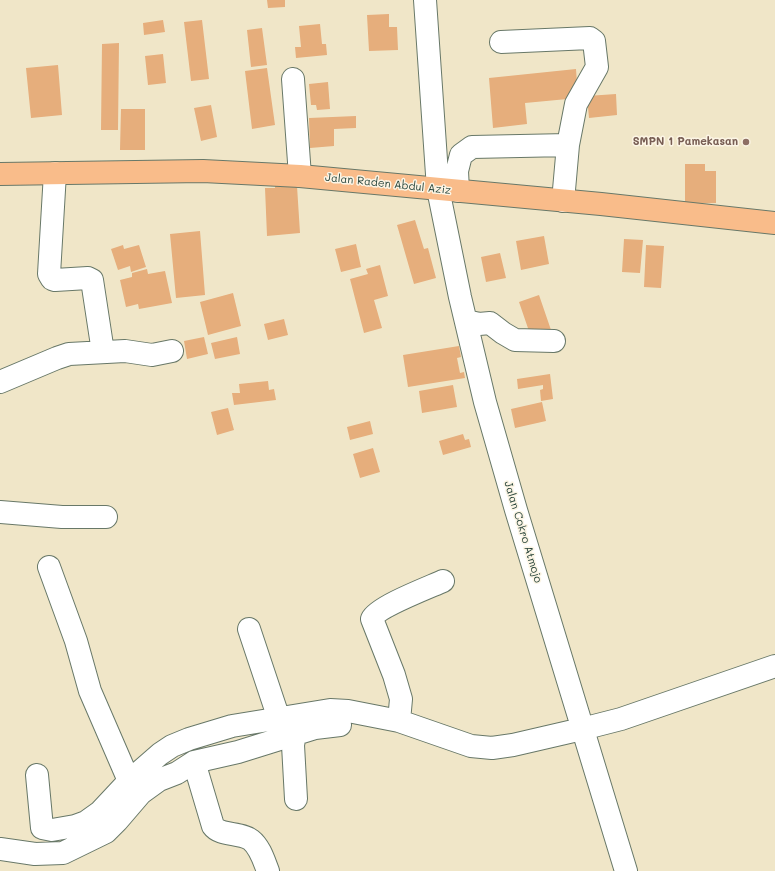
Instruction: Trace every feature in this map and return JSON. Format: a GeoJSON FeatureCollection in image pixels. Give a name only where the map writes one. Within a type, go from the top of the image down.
{"type":"FeatureCollection","features":[{"type":"Feature","properties":{"kind":"main road","name":"Jalan Raden Abdul Aziz"},"geometry":{"type":"LineString","coordinates":[[0,174],[203,171],[300,176],[775,223]]}},
{"type":"Feature","properties":{"kind":"street"},"geometry":{"type":"LineString","coordinates":[[425,0],[448,190]]}},
{"type":"Feature","properties":{"kind":"street"},"geometry":{"type":"LineString","coordinates":[[501,42],[590,38],[594,41],[597,67],[576,104],[568,145],[563,201]]}},
{"type":"Feature","properties":{"kind":"street"},"geometry":{"type":"LineString","coordinates":[[293,78],[300,176]]}},
{"type":"Feature","properties":{"kind":"street"},"geometry":{"type":"LineString","coordinates":[[448,190],[457,172],[461,155],[472,147],[568,145]]}},
{"type":"Feature","properties":{"kind":"street"},"geometry":{"type":"LineString","coordinates":[[55,173],[49,274],[52,279],[55,280],[88,278],[92,280],[103,352]]}},
{"type":"Feature","properties":{"kind":"street","name":"Jalan Cokro Atmojo"},"geometry":{"type":"LineString","coordinates":[[448,190],[466,321],[485,402],[626,871]]}},
{"type":"Feature","properties":{"kind":"street"},"geometry":{"type":"LineString","coordinates":[[466,321],[479,324],[490,323],[503,334],[515,340],[554,341]]}},
{"type":"Feature","properties":{"kind":"street"},"geometry":{"type":"LineString","coordinates":[[0,382],[69,354],[126,351],[152,355],[172,351]]}},
{"type":"Feature","properties":{"kind":"street"},"geometry":{"type":"LineString","coordinates":[[0,512],[62,518],[106,517]]}},
{"type":"Feature","properties":{"kind":"street"},"geometry":{"type":"LineString","coordinates":[[49,567],[76,641],[90,691],[129,781]]}},
{"type":"Feature","properties":{"kind":"street"},"geometry":{"type":"LineString","coordinates":[[382,723],[401,699],[394,675],[372,619],[374,615],[387,606],[443,581]]}},
{"type":"Feature","properties":{"kind":"street"},"geometry":{"type":"LineString","coordinates":[[249,629],[284,730],[293,745],[296,799]]}},
{"type":"Feature","properties":{"kind":"street"},"geometry":{"type":"LineString","coordinates":[[739,686],[775,666]]}},
{"type":"Feature","properties":{"kind":"street"},"geometry":{"type":"LineString","coordinates":[[0,849],[38,854],[63,853],[106,832],[118,822],[141,793],[159,780],[177,773],[194,762],[238,752],[330,710],[348,711],[382,723],[391,733],[466,759],[486,761],[532,756],[585,737],[619,734],[665,711],[739,686],[775,679]]}},
{"type":"Feature","properties":{"kind":"street"},"geometry":{"type":"LineString","coordinates":[[42,828],[52,830],[75,826],[86,822],[100,812],[129,781],[160,754],[178,744],[232,726],[284,730]]}},
{"type":"Feature","properties":{"kind":"street"},"geometry":{"type":"LineString","coordinates":[[194,762],[213,826],[218,830],[242,836],[251,840],[258,847],[268,871]]}},
{"type":"Feature","properties":{"kind":"street"},"geometry":{"type":"LineString","coordinates":[[37,775],[42,828],[38,854]]}},
{"type":"Feature","properties":{"kind":"building"},"geometry":{"type":"Polygon","coordinates":[[[267,0],[285,0],[285,7],[268,8],[267,0]]]}},
{"type":"Feature","properties":{"kind":"building"},"geometry":{"type":"Polygon","coordinates":[[[389,14],[389,27],[397,27],[398,50],[369,51],[367,15],[389,14]]]}},
{"type":"Feature","properties":{"kind":"building"},"geometry":{"type":"Polygon","coordinates":[[[163,20],[165,32],[144,35],[143,23],[163,20]]]}},
{"type":"Feature","properties":{"kind":"building"},"geometry":{"type":"Polygon","coordinates":[[[202,20],[209,79],[191,81],[184,22],[202,20]]]}},
{"type":"Feature","properties":{"kind":"building"},"geometry":{"type":"Polygon","coordinates":[[[320,24],[322,44],[326,44],[327,55],[296,58],[295,47],[301,47],[299,26],[320,24]]]}},
{"type":"Feature","properties":{"kind":"building"},"geometry":{"type":"Polygon","coordinates":[[[262,28],[267,65],[251,67],[247,30],[262,28]]]}},
{"type":"Feature","properties":{"kind":"building"},"geometry":{"type":"Polygon","coordinates":[[[119,43],[118,130],[101,130],[102,44],[119,43]]]}},
{"type":"Feature","properties":{"kind":"building"},"geometry":{"type":"Polygon","coordinates":[[[163,54],[166,83],[148,85],[145,56],[163,54]]]}},
{"type":"Feature","properties":{"kind":"building"},"geometry":{"type":"Polygon","coordinates":[[[58,65],[62,115],[31,118],[26,68],[58,65]]]}},
{"type":"Feature","properties":{"kind":"building"},"geometry":{"type":"Polygon","coordinates":[[[267,68],[275,125],[252,129],[245,71],[267,68]]]}},
{"type":"Feature","properties":{"kind":"building"},"geometry":{"type":"Polygon","coordinates":[[[576,69],[578,98],[525,103],[527,124],[493,128],[489,78],[576,69]]]}},
{"type":"Feature","properties":{"kind":"building"},"geometry":{"type":"Polygon","coordinates":[[[328,82],[330,109],[317,110],[316,105],[311,105],[309,84],[328,82]]]}},
{"type":"Feature","properties":{"kind":"building"},"geometry":{"type":"Polygon","coordinates":[[[616,94],[617,115],[589,118],[587,96],[616,94]]]}},
{"type":"Feature","properties":{"kind":"building"},"geometry":{"type":"Polygon","coordinates":[[[211,105],[217,137],[201,141],[194,108],[211,105]]]}},
{"type":"Feature","properties":{"kind":"building"},"geometry":{"type":"Polygon","coordinates":[[[121,109],[145,109],[145,150],[120,150],[121,109]]]}},
{"type":"Feature","properties":{"kind":"building"},"geometry":{"type":"Polygon","coordinates":[[[356,116],[356,128],[334,129],[334,146],[310,148],[309,118],[356,116]]]}},
{"type":"Feature","properties":{"kind":"building"},"geometry":{"type":"Polygon","coordinates":[[[685,164],[705,164],[705,171],[716,171],[716,203],[685,204],[685,164]]]}},
{"type":"Feature","properties":{"kind":"building"},"geometry":{"type":"Polygon","coordinates":[[[284,182],[284,187],[297,186],[300,233],[267,236],[265,188],[275,188],[275,183],[284,182]]]}},
{"type":"Feature","properties":{"kind":"building"},"geometry":{"type":"Polygon","coordinates":[[[415,220],[424,249],[428,248],[436,278],[414,284],[397,225],[415,220]]]}},
{"type":"Feature","properties":{"kind":"building"},"geometry":{"type":"Polygon","coordinates":[[[200,231],[205,295],[176,298],[170,234],[200,231]]]}},
{"type":"Feature","properties":{"kind":"building"},"geometry":{"type":"Polygon","coordinates":[[[544,236],[549,264],[521,270],[516,241],[544,236]]]}},
{"type":"Feature","properties":{"kind":"building"},"geometry":{"type":"Polygon","coordinates":[[[624,239],[643,240],[640,273],[622,272],[624,239]]]}},
{"type":"Feature","properties":{"kind":"building"},"geometry":{"type":"Polygon","coordinates":[[[356,244],[361,267],[341,272],[335,249],[356,244]]]}},
{"type":"Feature","properties":{"kind":"building"},"geometry":{"type":"Polygon","coordinates":[[[123,245],[124,249],[139,245],[146,267],[131,272],[130,266],[118,270],[111,249],[123,245]]]}},
{"type":"Feature","properties":{"kind":"building"},"geometry":{"type":"Polygon","coordinates":[[[646,245],[664,246],[661,288],[644,287],[646,245]]]}},
{"type":"Feature","properties":{"kind":"building"},"geometry":{"type":"Polygon","coordinates":[[[500,253],[506,278],[486,282],[481,257],[500,253]]]}},
{"type":"Feature","properties":{"kind":"building"},"geometry":{"type":"Polygon","coordinates":[[[380,265],[388,296],[374,300],[382,328],[364,333],[350,279],[368,274],[366,269],[380,265]]]}},
{"type":"Feature","properties":{"kind":"building"},"geometry":{"type":"Polygon","coordinates":[[[147,269],[148,274],[165,271],[172,303],[139,309],[138,304],[126,307],[120,280],[132,277],[132,273],[147,269]]]}},
{"type":"Feature","properties":{"kind":"building"},"geometry":{"type":"Polygon","coordinates":[[[233,293],[241,326],[208,335],[200,302],[233,293]]]}},
{"type":"Feature","properties":{"kind":"building"},"geometry":{"type":"Polygon","coordinates":[[[539,295],[551,330],[531,337],[519,302],[539,295]]]}},
{"type":"Feature","properties":{"kind":"building"},"geometry":{"type":"Polygon","coordinates":[[[284,319],[288,335],[268,340],[264,324],[284,319]]]}},
{"type":"Feature","properties":{"kind":"building"},"geometry":{"type":"Polygon","coordinates":[[[204,337],[208,354],[187,359],[184,341],[204,337]]]}},
{"type":"Feature","properties":{"kind":"building"},"geometry":{"type":"Polygon","coordinates":[[[237,337],[240,354],[215,359],[211,343],[237,337]]]}},
{"type":"Feature","properties":{"kind":"building"},"geometry":{"type":"Polygon","coordinates":[[[459,346],[461,357],[457,358],[460,373],[464,372],[465,378],[408,387],[403,355],[459,346]]]}},
{"type":"Feature","properties":{"kind":"building"},"geometry":{"type":"Polygon","coordinates":[[[550,374],[553,399],[541,401],[540,390],[543,389],[543,385],[518,389],[517,379],[550,374]]]}},
{"type":"Feature","properties":{"kind":"building"},"geometry":{"type":"Polygon","coordinates":[[[268,381],[269,390],[274,389],[276,400],[234,405],[232,393],[240,393],[239,384],[268,381]]]}},
{"type":"Feature","properties":{"kind":"building"},"geometry":{"type":"Polygon","coordinates":[[[453,385],[457,407],[422,413],[419,391],[453,385]]]}},
{"type":"Feature","properties":{"kind":"building"},"geometry":{"type":"Polygon","coordinates":[[[542,402],[546,421],[515,428],[511,409],[542,402]]]}},
{"type":"Feature","properties":{"kind":"building"},"geometry":{"type":"Polygon","coordinates":[[[228,408],[234,430],[217,435],[211,412],[228,408]]]}},
{"type":"Feature","properties":{"kind":"building"},"geometry":{"type":"Polygon","coordinates":[[[370,421],[373,434],[350,440],[347,427],[370,421]]]}},
{"type":"Feature","properties":{"kind":"building"},"geometry":{"type":"Polygon","coordinates":[[[463,434],[465,440],[469,439],[471,447],[443,455],[439,441],[463,434]]]}},
{"type":"Feature","properties":{"kind":"building"},"geometry":{"type":"Polygon","coordinates":[[[373,448],[380,472],[360,478],[353,454],[373,448]]]}},
{"type":"Feature","properties":{"kind":"place","name":"SMPN 1 Pamekasan"},"geometry":{"type":"Point","coordinates":[746,142]}}]}
